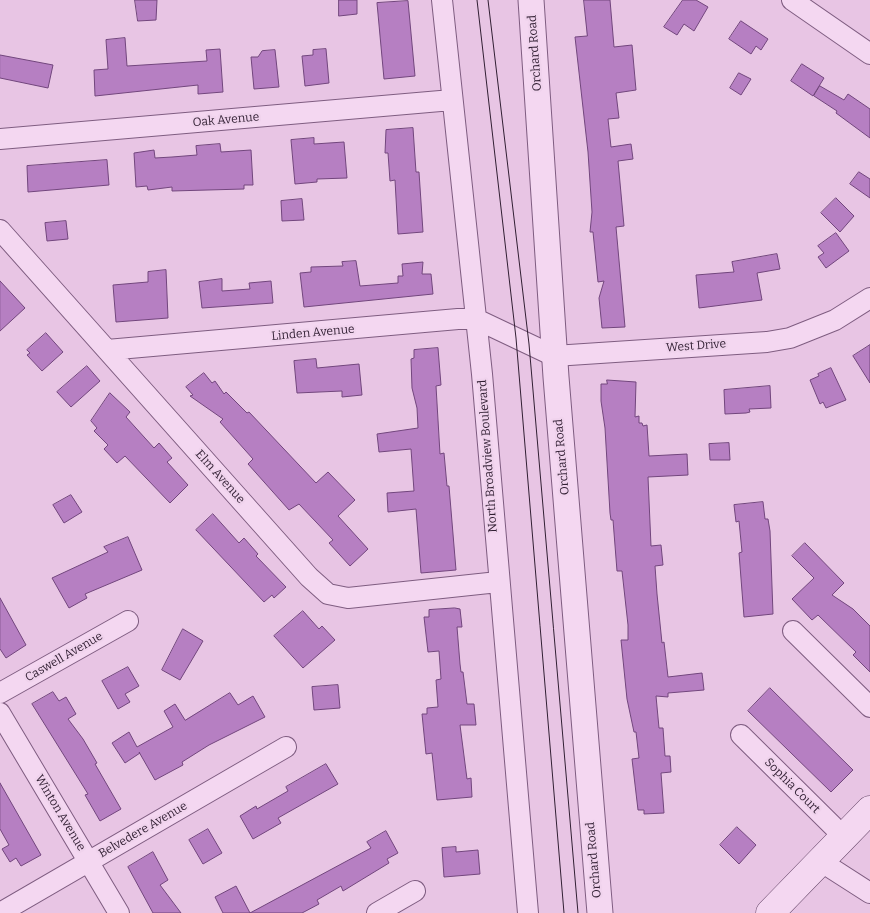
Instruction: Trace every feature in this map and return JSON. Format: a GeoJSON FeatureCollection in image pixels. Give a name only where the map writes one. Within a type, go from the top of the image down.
{"type":"FeatureCollection","features":[{"type":"Feature","properties":{"kind":"main road"},"geometry":{"type":"LineString","coordinates":[[770,913],[870,810]]}},
{"type":"Feature","properties":{"kind":"street","name":"North Broadview Boulevard"},"geometry":{"type":"LineString","coordinates":[[442,0],[476,319],[528,913]]}},
{"type":"Feature","properties":{"kind":"street","name":"Orchard Road"},"geometry":{"type":"LineString","coordinates":[[531,0],[554,356],[600,913]]}},
{"type":"Feature","properties":{"kind":"street"},"geometry":{"type":"LineString","coordinates":[[792,0],[870,54]]}},
{"type":"Feature","properties":{"kind":"street","name":"Oak Avenue"},"geometry":{"type":"LineString","coordinates":[[0,139],[452,100]]}},
{"type":"Feature","properties":{"kind":"street","name":"Elm Avenue"},"geometry":{"type":"LineString","coordinates":[[0,230],[309,577],[328,594],[338,597],[375,596],[498,582]]}},
{"type":"Feature","properties":{"kind":"street","name":"West Drive"},"geometry":{"type":"LineString","coordinates":[[476,319],[554,356],[767,342],[790,338],[834,320],[870,298]]}},
{"type":"Feature","properties":{"kind":"street","name":"Linden Avenue"},"geometry":{"type":"LineString","coordinates":[[107,350],[476,319]]}},
{"type":"Feature","properties":{"kind":"street","name":"Caswell Avenue"},"geometry":{"type":"LineString","coordinates":[[0,693],[128,621]]}},
{"type":"Feature","properties":{"kind":"street"},"geometry":{"type":"LineString","coordinates":[[793,631],[870,707]]}},
{"type":"Feature","properties":{"kind":"street","name":"Winton Avenue"},"geometry":{"type":"LineString","coordinates":[[0,712],[119,913]]}},
{"type":"Feature","properties":{"kind":"street","name":"Sophia Court"},"geometry":{"type":"LineString","coordinates":[[741,735],[844,837]]}},
{"type":"Feature","properties":{"kind":"street","name":"Belvedere Avenue"},"geometry":{"type":"LineString","coordinates":[[0,913],[286,747]]}},
{"type":"Feature","properties":{"kind":"street"},"geometry":{"type":"LineString","coordinates":[[820,861],[870,893]]}},
{"type":"Feature","properties":{"kind":"street"},"geometry":{"type":"LineString","coordinates":[[376,913],[415,891]]}},
{"type":"Feature","properties":{"kind":"building"},"geometry":{"type":"Polygon","coordinates":[[[135,0],[157,0],[156,20],[138,21],[135,0]]]}},
{"type":"Feature","properties":{"kind":"building"},"geometry":{"type":"Polygon","coordinates":[[[339,0],[357,0],[357,14],[339,16],[339,0]]]}},
{"type":"Feature","properties":{"kind":"building"},"geometry":{"type":"Polygon","coordinates":[[[584,0],[610,0],[614,47],[632,45],[636,90],[616,93],[619,118],[608,119],[611,147],[631,144],[633,159],[618,161],[624,226],[616,227],[625,327],[602,328],[599,298],[604,281],[598,282],[593,232],[590,232],[592,212],[588,152],[575,37],[587,36],[584,0]]]}},
{"type":"Feature","properties":{"kind":"building"},"geometry":{"type":"Polygon","coordinates":[[[683,0],[696,0],[708,7],[694,31],[684,24],[677,35],[664,27],[683,0]]]}},
{"type":"Feature","properties":{"kind":"building"},"geometry":{"type":"Polygon","coordinates":[[[408,1],[415,76],[384,79],[377,3],[408,1]]]}},
{"type":"Feature","properties":{"kind":"building"},"geometry":{"type":"Polygon","coordinates":[[[741,21],[768,39],[761,50],[756,46],[751,54],[729,39],[741,21]]]}},
{"type":"Feature","properties":{"kind":"building"},"geometry":{"type":"Polygon","coordinates":[[[125,38],[127,66],[207,61],[206,50],[220,49],[223,92],[198,94],[198,85],[95,96],[94,70],[108,69],[106,40],[125,38]]]}},
{"type":"Feature","properties":{"kind":"building"},"geometry":{"type":"Polygon","coordinates":[[[326,49],[329,83],[305,86],[302,56],[313,55],[313,50],[326,49]]]}},
{"type":"Feature","properties":{"kind":"building"},"geometry":{"type":"Polygon","coordinates":[[[275,50],[279,87],[254,89],[251,57],[258,57],[262,51],[275,50]]]}},
{"type":"Feature","properties":{"kind":"building"},"geometry":{"type":"Polygon","coordinates":[[[0,55],[53,65],[48,88],[0,78],[0,55]]]}},
{"type":"Feature","properties":{"kind":"building"},"geometry":{"type":"Polygon","coordinates":[[[802,64],[824,78],[813,96],[791,81],[802,64]]]}},
{"type":"Feature","properties":{"kind":"building"},"geometry":{"type":"Polygon","coordinates":[[[739,73],[751,79],[741,95],[730,88],[739,73]]]}},
{"type":"Feature","properties":{"kind":"building"},"geometry":{"type":"Polygon","coordinates":[[[820,86],[844,100],[848,94],[870,109],[870,138],[836,113],[837,111],[814,96],[820,86]]]}},
{"type":"Feature","properties":{"kind":"building"},"geometry":{"type":"Polygon","coordinates":[[[413,128],[416,172],[419,172],[423,232],[398,234],[395,180],[390,181],[388,153],[385,153],[386,130],[413,128]]]}},
{"type":"Feature","properties":{"kind":"building"},"geometry":{"type":"Polygon","coordinates":[[[314,138],[314,144],[344,142],[347,178],[317,179],[317,182],[295,184],[291,140],[314,138]]]}},
{"type":"Feature","properties":{"kind":"building"},"geometry":{"type":"Polygon","coordinates":[[[220,144],[221,152],[251,150],[253,185],[244,185],[244,189],[172,191],[172,187],[148,190],[147,186],[136,187],[134,153],[154,150],[155,158],[197,155],[196,146],[220,144]]]}},
{"type":"Feature","properties":{"kind":"building"},"geometry":{"type":"Polygon","coordinates":[[[107,160],[109,185],[28,192],[27,166],[107,160]]]}},
{"type":"Feature","properties":{"kind":"building"},"geometry":{"type":"Polygon","coordinates":[[[859,172],[870,179],[870,198],[850,184],[859,172]]]}},
{"type":"Feature","properties":{"kind":"building"},"geometry":{"type":"Polygon","coordinates":[[[836,198],[854,216],[840,232],[821,213],[836,198]]]}},
{"type":"Feature","properties":{"kind":"building"},"geometry":{"type":"Polygon","coordinates":[[[302,199],[304,220],[282,221],[281,201],[302,199]]]}},
{"type":"Feature","properties":{"kind":"building"},"geometry":{"type":"Polygon","coordinates":[[[66,221],[68,239],[47,241],[45,223],[66,221]]]}},
{"type":"Feature","properties":{"kind":"building"},"geometry":{"type":"Polygon","coordinates":[[[836,233],[849,251],[826,268],[818,257],[824,253],[818,246],[836,233]]]}},
{"type":"Feature","properties":{"kind":"building"},"geometry":{"type":"Polygon","coordinates":[[[777,254],[780,269],[757,273],[762,300],[699,308],[696,275],[734,272],[732,262],[777,254]]]}},
{"type":"Feature","properties":{"kind":"building"},"geometry":{"type":"Polygon","coordinates":[[[356,261],[360,286],[398,283],[398,276],[403,276],[402,264],[423,262],[422,274],[431,274],[433,294],[304,307],[300,273],[311,272],[311,267],[343,266],[342,262],[356,261]]]}},
{"type":"Feature","properties":{"kind":"building"},"geometry":{"type":"Polygon","coordinates":[[[166,270],[168,318],[116,322],[113,285],[148,282],[148,272],[166,270]]]}},
{"type":"Feature","properties":{"kind":"building"},"geometry":{"type":"Polygon","coordinates":[[[222,279],[222,291],[250,289],[249,283],[271,281],[273,303],[202,308],[199,282],[222,279]]]}},
{"type":"Feature","properties":{"kind":"building"},"geometry":{"type":"Polygon","coordinates":[[[0,281],[25,308],[0,331],[0,281]]]}},
{"type":"Feature","properties":{"kind":"building"},"geometry":{"type":"Polygon","coordinates":[[[46,333],[63,352],[42,371],[27,355],[30,353],[27,350],[46,333]]]}},
{"type":"Feature","properties":{"kind":"building"},"geometry":{"type":"Polygon","coordinates":[[[870,345],[870,383],[853,356],[870,345]]]}},
{"type":"Feature","properties":{"kind":"building"},"geometry":{"type":"Polygon","coordinates":[[[438,348],[441,385],[436,386],[440,454],[444,453],[447,486],[449,486],[456,570],[421,573],[416,509],[388,512],[387,493],[414,491],[411,449],[379,452],[377,434],[418,428],[417,408],[412,388],[411,359],[414,358],[414,350],[438,348]]]}},
{"type":"Feature","properties":{"kind":"building"},"geometry":{"type":"Polygon","coordinates":[[[316,359],[317,368],[359,364],[362,395],[342,397],[342,391],[297,393],[294,361],[316,359]]]}},
{"type":"Feature","properties":{"kind":"building"},"geometry":{"type":"Polygon","coordinates":[[[87,366],[100,381],[71,407],[57,392],[87,366]]]}},
{"type":"Feature","properties":{"kind":"building"},"geometry":{"type":"Polygon","coordinates":[[[831,368],[846,400],[826,408],[823,402],[820,404],[810,380],[831,368]]]}},
{"type":"Feature","properties":{"kind":"building"},"geometry":{"type":"Polygon","coordinates":[[[204,373],[212,383],[215,381],[224,394],[226,392],[247,413],[249,412],[316,483],[328,472],[355,500],[338,516],[368,549],[350,566],[329,543],[333,540],[299,504],[289,510],[248,464],[253,459],[220,422],[223,419],[190,396],[193,395],[186,387],[204,373]]]}},
{"type":"Feature","properties":{"kind":"building"},"geometry":{"type":"Polygon","coordinates":[[[607,380],[636,382],[635,417],[639,416],[639,423],[642,423],[643,426],[647,425],[649,456],[687,454],[688,475],[648,477],[651,546],[661,545],[663,565],[655,566],[662,643],[664,642],[668,677],[702,673],[704,690],[668,693],[668,697],[656,696],[659,728],[663,728],[665,756],[670,756],[671,772],[661,773],[664,813],[644,814],[644,810],[638,810],[632,759],[639,758],[636,732],[634,732],[627,699],[621,640],[628,640],[628,625],[622,571],[617,571],[613,520],[611,520],[610,513],[605,428],[601,401],[601,384],[607,384],[607,380]]]}},
{"type":"Feature","properties":{"kind":"building"},"geometry":{"type":"Polygon","coordinates":[[[770,386],[771,408],[749,409],[750,412],[746,413],[725,414],[724,390],[770,386]]]}},
{"type":"Feature","properties":{"kind":"building"},"geometry":{"type":"Polygon","coordinates":[[[110,393],[130,412],[126,417],[154,448],[159,443],[172,458],[167,462],[188,485],[170,503],[125,456],[117,463],[104,449],[108,445],[94,431],[97,428],[91,421],[110,393]]]}},
{"type":"Feature","properties":{"kind":"building"},"geometry":{"type":"Polygon","coordinates":[[[729,443],[730,460],[710,460],[709,444],[729,443]]]}},
{"type":"Feature","properties":{"kind":"building"},"geometry":{"type":"Polygon","coordinates":[[[71,495],[82,512],[64,523],[53,505],[71,495]]]}},
{"type":"Feature","properties":{"kind":"building"},"geometry":{"type":"Polygon","coordinates":[[[763,502],[765,519],[768,519],[770,531],[773,614],[744,617],[739,553],[742,552],[739,521],[736,522],[734,505],[763,502]]]}},
{"type":"Feature","properties":{"kind":"building"},"geometry":{"type":"Polygon","coordinates":[[[213,514],[239,543],[244,538],[258,554],[256,556],[286,587],[274,598],[272,595],[264,602],[196,530],[213,514]]]}},
{"type":"Feature","properties":{"kind":"building"},"geometry":{"type":"Polygon","coordinates":[[[128,537],[142,570],[85,594],[87,598],[69,608],[52,578],[108,552],[104,547],[128,537]]]}},
{"type":"Feature","properties":{"kind":"building"},"geometry":{"type":"Polygon","coordinates":[[[805,543],[844,583],[832,595],[853,609],[870,626],[870,672],[853,655],[856,652],[818,615],[812,620],[792,599],[814,578],[792,556],[805,543]]]}},
{"type":"Feature","properties":{"kind":"building"},"geometry":{"type":"Polygon","coordinates":[[[0,598],[26,645],[6,658],[0,649],[0,598]]]}},
{"type":"Feature","properties":{"kind":"building"},"geometry":{"type":"Polygon","coordinates":[[[460,609],[462,627],[457,627],[461,672],[463,672],[467,704],[474,704],[476,725],[460,725],[467,779],[471,778],[472,797],[437,800],[432,753],[426,754],[422,714],[427,714],[427,708],[438,707],[436,680],[441,679],[439,651],[428,652],[424,617],[429,617],[429,610],[460,609]]]}},
{"type":"Feature","properties":{"kind":"building"},"geometry":{"type":"Polygon","coordinates":[[[303,611],[319,629],[322,626],[335,640],[303,668],[274,636],[303,611]]]}},
{"type":"Feature","properties":{"kind":"building"},"geometry":{"type":"Polygon","coordinates":[[[183,629],[203,641],[180,680],[162,670],[183,629]]]}},
{"type":"Feature","properties":{"kind":"building"},"geometry":{"type":"Polygon","coordinates":[[[128,667],[139,686],[125,694],[130,702],[118,709],[102,681],[128,667]]]}},
{"type":"Feature","properties":{"kind":"building"},"geometry":{"type":"Polygon","coordinates":[[[338,685],[340,708],[314,710],[312,687],[338,685]]]}},
{"type":"Feature","properties":{"kind":"building"},"geometry":{"type":"Polygon","coordinates":[[[770,688],[853,770],[831,792],[748,711],[770,688]]]}},
{"type":"Feature","properties":{"kind":"building"},"geometry":{"type":"Polygon","coordinates":[[[53,692],[59,701],[66,697],[76,714],[68,719],[83,739],[121,809],[100,821],[85,795],[88,794],[32,704],[53,692]]]}},
{"type":"Feature","properties":{"kind":"building"},"geometry":{"type":"Polygon","coordinates":[[[230,693],[238,705],[253,696],[265,717],[209,745],[182,762],[183,765],[155,780],[140,753],[125,763],[112,743],[129,732],[137,747],[173,727],[164,711],[175,704],[185,720],[230,693]]]}},
{"type":"Feature","properties":{"kind":"building"},"geometry":{"type":"Polygon","coordinates":[[[326,764],[338,784],[278,818],[281,823],[253,839],[240,816],[256,806],[257,809],[288,791],[286,787],[326,764]]]}},
{"type":"Feature","properties":{"kind":"building"},"geometry":{"type":"Polygon","coordinates":[[[0,783],[41,855],[21,866],[16,858],[10,862],[2,849],[9,845],[0,829],[0,783]]]}},
{"type":"Feature","properties":{"kind":"building"},"geometry":{"type":"Polygon","coordinates":[[[737,827],[756,845],[739,864],[720,845],[737,827]]]}},
{"type":"Feature","properties":{"kind":"building"},"geometry":{"type":"Polygon","coordinates":[[[208,829],[222,853],[203,864],[189,840],[208,829]]]}},
{"type":"Feature","properties":{"kind":"building"},"geometry":{"type":"Polygon","coordinates":[[[386,831],[398,853],[387,859],[389,863],[343,891],[341,886],[317,900],[319,904],[302,913],[250,913],[371,848],[367,842],[386,831]]]}},
{"type":"Feature","properties":{"kind":"building"},"geometry":{"type":"Polygon","coordinates":[[[456,847],[456,852],[478,850],[480,874],[444,877],[442,848],[456,847]]]}},
{"type":"Feature","properties":{"kind":"building"},"geometry":{"type":"Polygon","coordinates":[[[153,852],[168,880],[160,885],[181,913],[153,913],[128,867],[153,852]]]}},
{"type":"Feature","properties":{"kind":"building"},"geometry":{"type":"Polygon","coordinates":[[[236,886],[250,913],[223,913],[215,897],[236,886]]]}},
{"type":"Feature","properties":{"kind":"tram line"},"geometry":{"type":"LineString","coordinates":[[477,0],[516,338],[564,913]]}},
{"type":"Feature","properties":{"kind":"tram line"},"geometry":{"type":"LineString","coordinates":[[488,0],[529,344],[578,913]]}}]}
